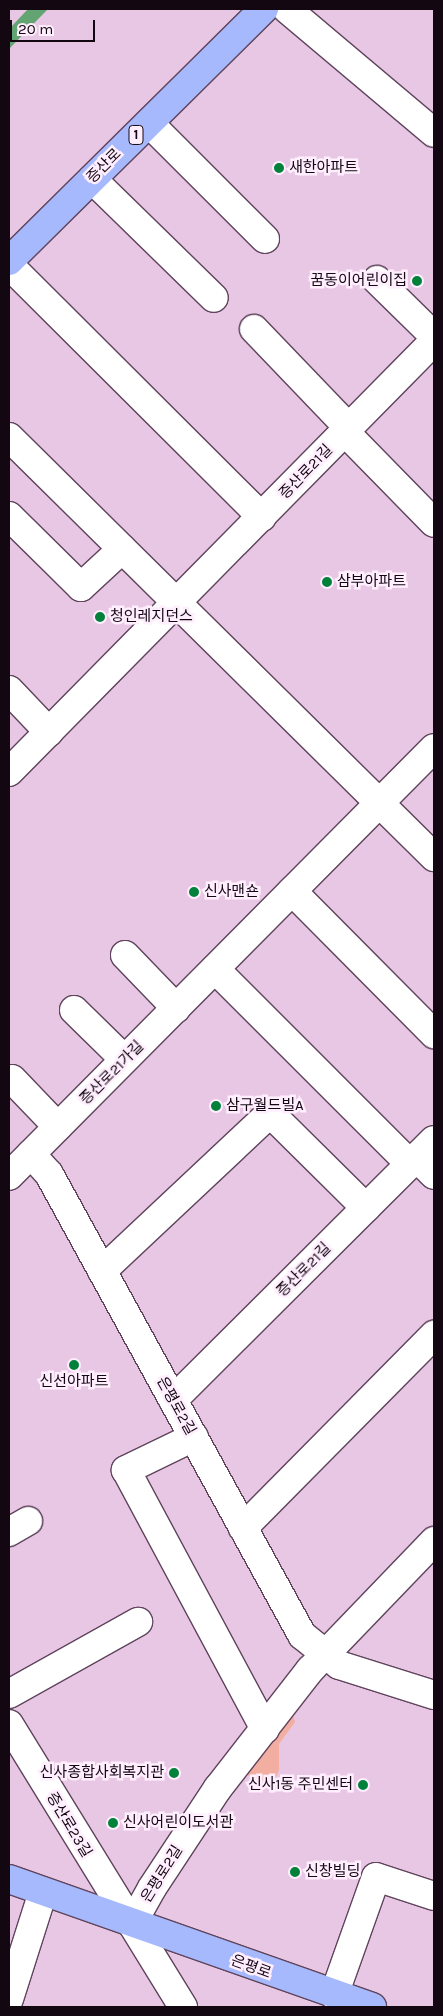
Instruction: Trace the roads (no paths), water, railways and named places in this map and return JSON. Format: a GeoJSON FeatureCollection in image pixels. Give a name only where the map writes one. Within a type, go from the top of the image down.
{"type":"FeatureCollection","features":[{"type":"Feature","properties":{"kind":"main road","name":"증산로"},"geometry":{"type":"LineString","coordinates":[[9,260],[264,9]]}},
{"type":"Feature","properties":{"kind":"main road","name":"은평로"},"geometry":{"type":"LineString","coordinates":[[9,1879],[132,1924],[372,2007]]}},
{"type":"Feature","properties":{"kind":"street"},"geometry":{"type":"LineString","coordinates":[[287,9],[434,133]]}},
{"type":"Feature","properties":{"kind":"street"},"geometry":{"type":"LineString","coordinates":[[149,122],[265,239]]}},
{"type":"Feature","properties":{"kind":"street"},"geometry":{"type":"LineString","coordinates":[[92,178],[214,298]]}},
{"type":"Feature","properties":{"kind":"street"},"geometry":{"type":"LineString","coordinates":[[9,265],[262,517]]}},
{"type":"Feature","properties":{"kind":"street"},"geometry":{"type":"LineString","coordinates":[[377,280],[434,336]]}},
{"type":"Feature","properties":{"kind":"street"},"geometry":{"type":"LineString","coordinates":[[254,329],[434,523]]}},
{"type":"Feature","properties":{"kind":"street","name":"증산로21길"},"geometry":{"type":"LineString","coordinates":[[9,772],[177,604],[434,341]]}},
{"type":"Feature","properties":{"kind":"street"},"geometry":{"type":"LineString","coordinates":[[9,437],[434,857]]}},
{"type":"Feature","properties":{"kind":"street"},"geometry":{"type":"LineString","coordinates":[[9,516],[81,587],[122,549]]}},
{"type":"Feature","properties":{"kind":"street"},"geometry":{"type":"LineString","coordinates":[[9,690],[49,732]]}},
{"type":"Feature","properties":{"kind":"street"},"geometry":{"type":"LineString","coordinates":[[379,804],[434,748]]}},
{"type":"Feature","properties":{"kind":"street","name":"증산로21가길"},"geometry":{"type":"LineString","coordinates":[[9,1176],[379,804]]}},
{"type":"Feature","properties":{"kind":"street"},"geometry":{"type":"LineString","coordinates":[[292,891],[434,1034]]}},
{"type":"Feature","properties":{"kind":"street"},"geometry":{"type":"LineString","coordinates":[[125,955],[176,1008]]}},
{"type":"Feature","properties":{"kind":"street"},"geometry":{"type":"LineString","coordinates":[[215,969],[424,1159]]}},
{"type":"Feature","properties":{"kind":"street"},"geometry":{"type":"LineString","coordinates":[[74,1010],[124,1059]]}},
{"type":"Feature","properties":{"kind":"street"},"geometry":{"type":"LineString","coordinates":[[12,1079],[58,1127]]}},
{"type":"Feature","properties":{"kind":"street"},"geometry":{"type":"LineString","coordinates":[[102,1271],[270,1113],[366,1208]]}},
{"type":"Feature","properties":{"kind":"street","name":"은평로2길"},"geometry":{"type":"LineString","coordinates":[[31,1154],[49,1174],[302,1635],[339,1665],[434,1695]]}},
{"type":"Feature","properties":{"kind":"street","name":"증산로21길"},"geometry":{"type":"LineString","coordinates":[[173,1400],[366,1208],[424,1159]]}},
{"type":"Feature","properties":{"kind":"street"},"geometry":{"type":"LineString","coordinates":[[243,1528],[434,1335]]}},
{"type":"Feature","properties":{"kind":"street"},"geometry":{"type":"LineString","coordinates":[[194,1437],[126,1470],[266,1729]]}},
{"type":"Feature","properties":{"kind":"street","name":"은평로2길"},"geometry":{"type":"LineString","coordinates":[[132,1924],[152,1888],[218,1788],[324,1654],[434,1541]]}},
{"type":"Feature","properties":{"kind":"street"},"geometry":{"type":"LineString","coordinates":[[9,1694],[138,1622]]}},
{"type":"Feature","properties":{"kind":"street","name":"증산로23길"},"geometry":{"type":"LineString","coordinates":[[9,1724],[132,1924]]}},
{"type":"Feature","properties":{"kind":"street"},"geometry":{"type":"LineString","coordinates":[[334,1995],[376,1877],[434,1896]]}},
{"type":"Feature","properties":{"kind":"street"},"geometry":{"type":"LineString","coordinates":[[9,1999],[43,1892]]}},
{"type":"Feature","properties":{"kind":"street"},"geometry":{"type":"LineString","coordinates":[[132,1924],[183,2007]]}},
{"type":"Feature","properties":{"kind":"place","name":"새한아파트"},"geometry":{"type":"Point","coordinates":[279,168]}},
{"type":"Feature","properties":{"kind":"place","name":"꿈동이어린이집"},"geometry":{"type":"Point","coordinates":[417,281]}},
{"type":"Feature","properties":{"kind":"place","name":"삼부아파트"},"geometry":{"type":"Point","coordinates":[327,582]}},
{"type":"Feature","properties":{"kind":"place","name":"청인레지던스"},"geometry":{"type":"Point","coordinates":[100,617]}},
{"type":"Feature","properties":{"kind":"place","name":"신사맨숀"},"geometry":{"type":"Point","coordinates":[194,892]}},
{"type":"Feature","properties":{"kind":"place","name":"삼구월드빌A"},"geometry":{"type":"Point","coordinates":[216,1106]}},
{"type":"Feature","properties":{"kind":"place","name":"신선아파트"},"geometry":{"type":"Point","coordinates":[74,1365]}},
{"type":"Feature","properties":{"kind":"place","name":"신사종합사회복지관"},"geometry":{"type":"Point","coordinates":[174,1773]}},
{"type":"Feature","properties":{"kind":"place","name":"신사1동 주민센터"},"geometry":{"type":"Point","coordinates":[363,1785]}},
{"type":"Feature","properties":{"kind":"place","name":"신사어린이도서관"},"geometry":{"type":"Point","coordinates":[113,1823]}},
{"type":"Feature","properties":{"kind":"place","name":"신창빌딩"},"geometry":{"type":"Point","coordinates":[295,1872]}}]}
